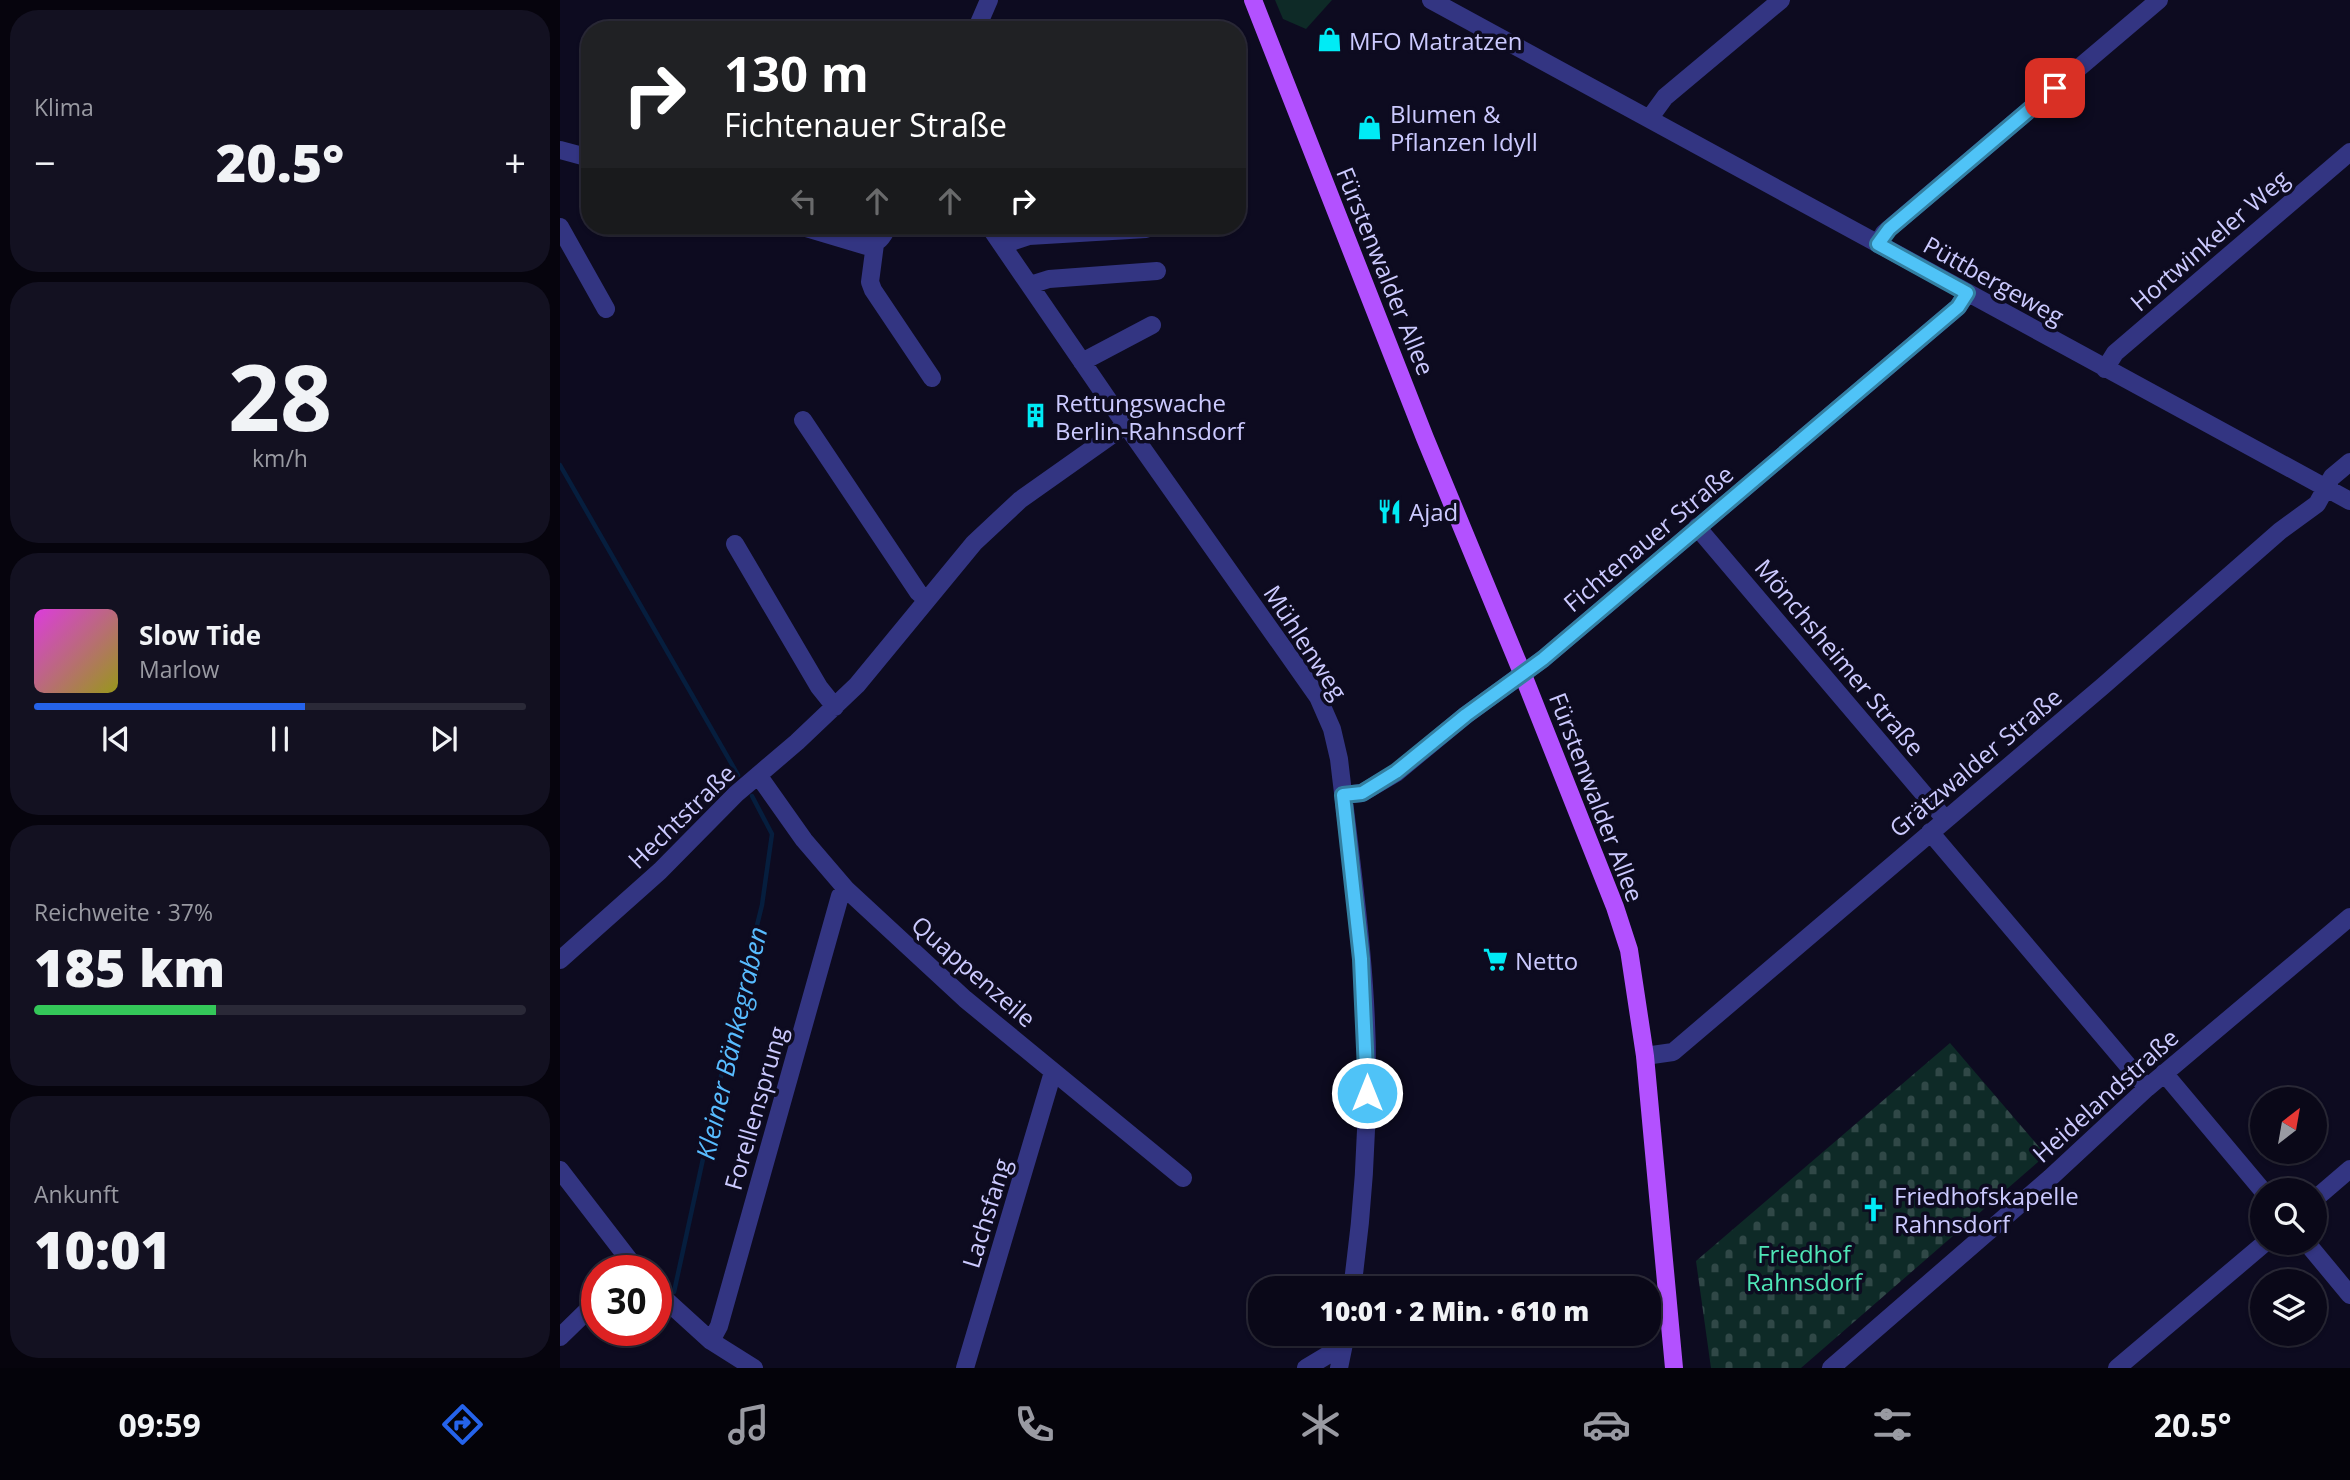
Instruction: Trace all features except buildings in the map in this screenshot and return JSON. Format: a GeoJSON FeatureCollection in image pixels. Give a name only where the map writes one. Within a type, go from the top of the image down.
{"type":"FeatureCollection","features":[{"type":"Feature","properties":{"kind":"main road","name":"Fürstenwalder Allee"},"geometry":{"type":"LineString","coordinates":[[1253,0],[1425,438],[1615,907],[1629,950],[1646,1056],[1674,1368]]}},
{"type":"Feature","properties":{"kind":"street"},"geometry":{"type":"LineString","coordinates":[[980,21],[989,0]]}},
{"type":"Feature","properties":{"kind":"street","name":"Püttbergeweg"},"geometry":{"type":"LineString","coordinates":[[1431,0],[2350,501]]}},
{"type":"Feature","properties":{"kind":"street"},"geometry":{"type":"LineString","coordinates":[[1649,119],[1665,97],[1781,0]]}},
{"type":"Feature","properties":{"kind":"street"},"geometry":{"type":"LineString","coordinates":[[1878,244],[1889,229],[2159,0]]}},
{"type":"Feature","properties":{"kind":"street"},"geometry":{"type":"LineString","coordinates":[[560,150],[581,156]]}},
{"type":"Feature","properties":{"kind":"street","name":"Hortwinkeler Weg"},"geometry":{"type":"LineString","coordinates":[[2105,369],[2115,353],[2350,152]]}},
{"type":"Feature","properties":{"kind":"street"},"geometry":{"type":"LineString","coordinates":[[560,227],[606,309]]}},
{"type":"Feature","properties":{"kind":"street"},"geometry":{"type":"LineString","coordinates":[[829,235],[866,246],[875,244]]}},
{"type":"Feature","properties":{"kind":"street"},"geometry":{"type":"LineString","coordinates":[[882,235],[875,244],[870,282],[932,378]]}},
{"type":"Feature","properties":{"kind":"street","name":"Mühlenweg"},"geometry":{"type":"LineString","coordinates":[[995,235],[1318,697],[1332,729],[1339,760],[1361,959],[1367,1074],[1354,1276]]}},
{"type":"Feature","properties":{"kind":"street"},"geometry":{"type":"LineString","coordinates":[[1002,245],[1029,236],[1046,235]]}},
{"type":"Feature","properties":{"kind":"street"},"geometry":{"type":"LineString","coordinates":[[1030,285],[1049,279],[1157,271]]}},
{"type":"Feature","properties":{"kind":"street","name":"Fichtenauer Straße"},"geometry":{"type":"LineString","coordinates":[[1343,795],[1362,793],[1396,772],[1466,715],[1523,675],[1958,307],[1967,293]]}},
{"type":"Feature","properties":{"kind":"street"},"geometry":{"type":"LineString","coordinates":[[1082,362],[1152,325]]}},
{"type":"Feature","properties":{"kind":"street"},"geometry":{"type":"LineString","coordinates":[[803,420],[918,592],[926,599]]}},
{"type":"Feature","properties":{"kind":"street","name":"Hechtstraße"},"geometry":{"type":"LineString","coordinates":[[560,960],[660,871],[758,775],[857,685],[974,543],[1020,500],[1126,425]]}},
{"type":"Feature","properties":{"kind":"street","name":"Grätzwalder Straße"},"geometry":{"type":"LineString","coordinates":[[1646,1056],[1673,1052],[2280,531],[2317,504],[2332,477],[2350,462]]}},
{"type":"Feature","properties":{"kind":"street","name":"Mönchsheimer Straße"},"geometry":{"type":"LineString","coordinates":[[1697,527],[1945,819]]}},
{"type":"Feature","properties":{"kind":"street"},"geometry":{"type":"LineString","coordinates":[[735,544],[819,687],[835,707]]}},
{"type":"Feature","properties":{"kind":"street","name":"Quappenzeile"},"geometry":{"type":"LineString","coordinates":[[758,775],[804,840],[846,889],[965,999],[1182,1178]]}},
{"type":"Feature","properties":{"kind":"street"},"geometry":{"type":"LineString","coordinates":[[1930,832],[2147,1088]]}},
{"type":"Feature","properties":{"kind":"street","name":"Forellensprung"},"geometry":{"type":"LineString","coordinates":[[711,1341],[719,1326],[840,896],[846,889]]}},
{"type":"Feature","properties":{"kind":"street","name":"Heidelandstraße"},"geometry":{"type":"LineString","coordinates":[[1831,1368],[2050,1178],[2164,1073],[2350,917]]}},
{"type":"Feature","properties":{"kind":"street","name":"Lachsfang"},"geometry":{"type":"LineString","coordinates":[[965,1368],[1053,1072]]}},
{"type":"Feature","properties":{"kind":"street"},"geometry":{"type":"LineString","coordinates":[[2164,1073],[2252,1178]]}},
{"type":"Feature","properties":{"kind":"street"},"geometry":{"type":"LineString","coordinates":[[2327,1189],[2350,1169]]}},
{"type":"Feature","properties":{"kind":"street"},"geometry":{"type":"LineString","coordinates":[[560,1170],[624,1255]]}},
{"type":"Feature","properties":{"kind":"street"},"geometry":{"type":"LineString","coordinates":[[2117,1368],[2251,1255]]}},
{"type":"Feature","properties":{"kind":"street"},"geometry":{"type":"LineString","coordinates":[[2317,1255],[2350,1295]]}},
{"type":"Feature","properties":{"kind":"street"},"geometry":{"type":"LineString","coordinates":[[672,1306],[711,1341],[754,1368]]}},
{"type":"Feature","properties":{"kind":"street"},"geometry":{"type":"LineString","coordinates":[[560,1337],[581,1317]]}},
{"type":"Feature","properties":{"kind":"street"},"geometry":{"type":"LineString","coordinates":[[1306,1368],[1331,1353],[1340,1361]]}},
{"type":"Feature","properties":{"kind":"green space"},"geometry":{"type":"Polygon","coordinates":[[[1275,0],[1332,0],[1306,29],[1283,19],[1275,0]]]}},
{"type":"Feature","properties":{"kind":"green space","name":"Friedhof Rahnsdorf"},"geometry":{"type":"Polygon","coordinates":[[[1950,1043],[2046,1155],[1801,1368],[1711,1368],[1696,1261],[1950,1043]]]}},
{"type":"Feature","properties":{"kind":"waterway","name":"Kleiner Bänkegraben"},"geometry":{"type":"LineString","coordinates":[[560,465],[738,775]]}},
{"type":"Feature","properties":{"kind":"waterway","name":"Kleiner Bänkegraben"},"geometry":{"type":"LineString","coordinates":[[674,1292],[730,1035],[762,905],[772,834],[752,796]]}},
{"type":"Feature","properties":{"kind":"place","name":"MFO Matratzen"},"geometry":{"type":"Point","coordinates":[1329,40]}},
{"type":"Feature","properties":{"kind":"place","name":"Blumen & Pflanzen Idyll"},"geometry":{"type":"Point","coordinates":[1370,127]}},
{"type":"Feature","properties":{"kind":"place","name":"Rettungswache Berlin-Rahnsdorf"},"geometry":{"type":"Point","coordinates":[1035,416]}},
{"type":"Feature","properties":{"kind":"place","name":"Ajad"},"geometry":{"type":"Point","coordinates":[1389,511]}},
{"type":"Feature","properties":{"kind":"place","name":"Netto"},"geometry":{"type":"Point","coordinates":[1495,960]}},
{"type":"Feature","properties":{"kind":"place","name":"Friedhofskapelle Rahnsdorf"},"geometry":{"type":"Point","coordinates":[1874,1209]}},
{"type":"Feature","properties":{"kind":"route"},"geometry":{"type":"LineString","coordinates":[[1367,1093],[1361,959],[1343,795],[1362,793],[1396,772],[1466,715],[1523,675],[1958,307],[1967,293],[1878,244],[1884,233],[2055,88]]}}]}
